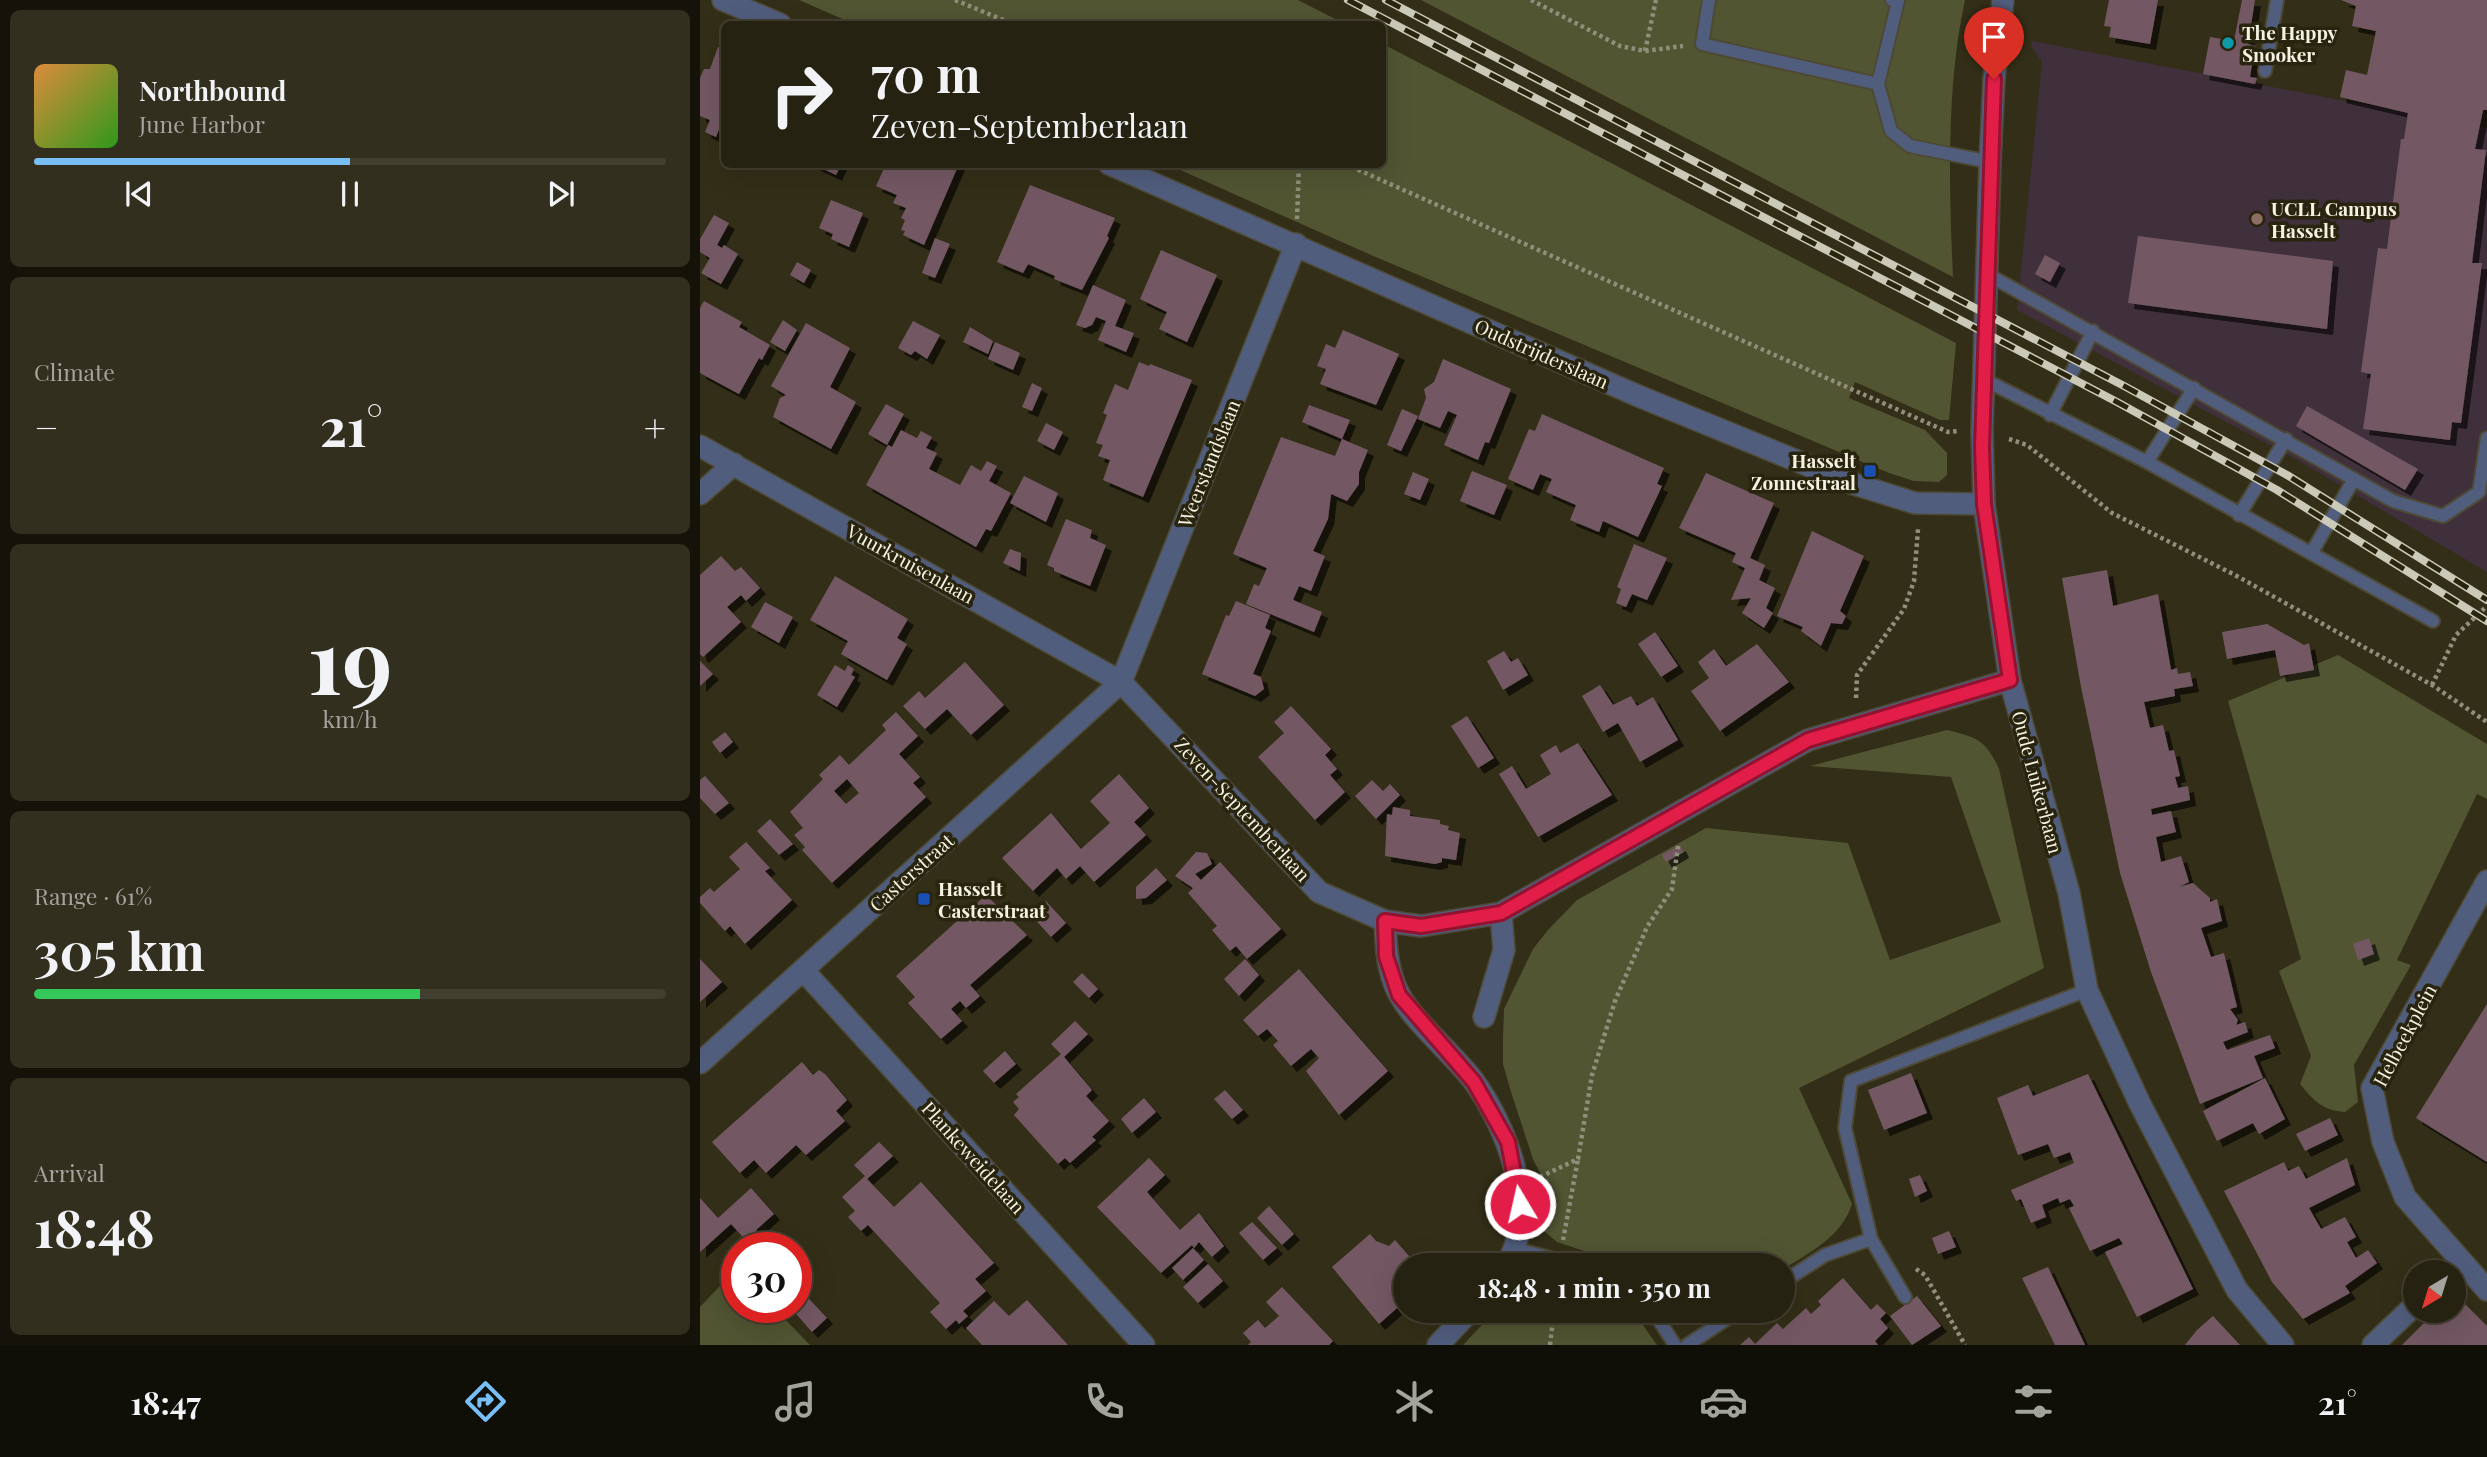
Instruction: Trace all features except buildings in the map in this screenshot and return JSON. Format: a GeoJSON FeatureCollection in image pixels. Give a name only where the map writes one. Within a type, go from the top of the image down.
{"type":"FeatureCollection","features":[{"type":"Feature","properties":{"kind":"street"},"geometry":{"type":"LineString","coordinates":[[723,0],[773,21]]}},
{"type":"Feature","properties":{"kind":"street","name":"Oude Luikerbaan"},"geometry":{"type":"LineString","coordinates":[[2003,0],[1995,68],[1990,162],[1982,430],[1984,504],[2010,680],[2069,893],[2087,990],[2140,1104],[2237,1290],[2283,1345]]}},
{"type":"Feature","properties":{"kind":"street","name":"Oudstrijderslaan"},"geometry":{"type":"LineString","coordinates":[[1118,168],[1636,395],[1851,482],[1915,503],[1984,504]]}},
{"type":"Feature","properties":{"kind":"street","name":"Weerstandslaan"},"geometry":{"type":"LineString","coordinates":[[1121,682],[1296,244]]}},
{"type":"Feature","properties":{"kind":"street","name":"Vuurkruisenlaan"},"geometry":{"type":"LineString","coordinates":[[700,446],[1121,682]]}},
{"type":"Feature","properties":{"kind":"street"},"geometry":{"type":"LineString","coordinates":[[700,494],[734,464]]}},
{"type":"Feature","properties":{"kind":"street","name":"Zeven-Septemberlaan"},"geometry":{"type":"LineString","coordinates":[[1121,682],[1319,892],[1385,921],[1421,926],[1501,913],[1808,740],[2010,680]]}},
{"type":"Feature","properties":{"kind":"street","name":"Casterstraat"},"geometry":{"type":"LineString","coordinates":[[700,1063],[1121,682]]}},
{"type":"Feature","properties":{"kind":"street","name":"Helbeekplein"},"geometry":{"type":"LineString","coordinates":[[2450,1260],[2405,1197],[2383,1142],[2372,1088],[2487,881]]}},
{"type":"Feature","properties":{"kind":"street"},"geometry":{"type":"LineString","coordinates":[[1485,1017],[1504,950],[1501,913]]}},
{"type":"Feature","properties":{"kind":"street"},"geometry":{"type":"LineString","coordinates":[[1385,921],[1386,956],[1399,995],[1474,1082],[1508,1142],[1519,1187],[1521,1220],[1512,1253]]}},
{"type":"Feature","properties":{"kind":"street","name":"Plankeweidelaan"},"geometry":{"type":"LineString","coordinates":[[803,970],[1144,1345]]}},
{"type":"Feature","properties":{"kind":"street","name":"Helbeekplein"},"geometry":{"type":"LineString","coordinates":[[2466,1275],[2487,1290]]}},
{"type":"Feature","properties":{"kind":"street"},"geometry":{"type":"LineString","coordinates":[[2373,1345],[2403,1316]]}},
{"type":"Feature","properties":{"kind":"street"},"geometry":{"type":"LineString","coordinates":[[1438,1345],[1459,1323]]}},
{"type":"Feature","properties":{"kind":"lane"},"geometry":{"type":"LineString","coordinates":[[1709,0],[1702,44],[1878,84]]}},
{"type":"Feature","properties":{"kind":"lane"},"geometry":{"type":"LineString","coordinates":[[1892,0],[1898,1],[1878,84],[1891,131],[1910,146],[1990,162]]}},
{"type":"Feature","properties":{"kind":"lane"},"geometry":{"type":"LineString","coordinates":[[2265,71],[2277,0]]}},
{"type":"Feature","properties":{"kind":"lane"},"geometry":{"type":"LineString","coordinates":[[1987,274],[2393,501],[2443,516],[2479,492],[2487,438]]}},
{"type":"Feature","properties":{"kind":"lane"},"geometry":{"type":"LineString","coordinates":[[2050,415],[2093,331]]}},
{"type":"Feature","properties":{"kind":"lane"},"geometry":{"type":"LineString","coordinates":[[1985,380],[2147,462],[2433,621]]}},
{"type":"Feature","properties":{"kind":"lane"},"geometry":{"type":"LineString","coordinates":[[2147,462],[2194,388]]}},
{"type":"Feature","properties":{"kind":"lane"},"geometry":{"type":"LineString","coordinates":[[2239,515],[2286,439]]}},
{"type":"Feature","properties":{"kind":"lane"},"geometry":{"type":"LineString","coordinates":[[2312,552],[2354,480]]}},
{"type":"Feature","properties":{"kind":"lane"},"geometry":{"type":"LineString","coordinates":[[1905,1297],[1871,1239],[1845,1128],[1851,1081],[2087,990]]}},
{"type":"Feature","properties":{"kind":"lane"},"geometry":{"type":"LineString","coordinates":[[1795,1274],[1825,1255],[1871,1239]]}},
{"type":"Feature","properties":{"kind":"lane"},"geometry":{"type":"LineString","coordinates":[[1661,1323],[1675,1345]]}},
{"type":"Feature","properties":{"kind":"lane"},"geometry":{"type":"LineString","coordinates":[[1687,1345],[1721,1323]]}},
{"type":"Feature","properties":{"kind":"path"},"geometry":{"type":"LineString","coordinates":[[955,0],[1006,21]]}},
{"type":"Feature","properties":{"kind":"path"},"geometry":{"type":"LineString","coordinates":[[1531,0],[1620,46],[1645,51],[1702,44]]}},
{"type":"Feature","properties":{"kind":"path"},"geometry":{"type":"LineString","coordinates":[[1645,51],[1656,0]]}},
{"type":"Feature","properties":{"kind":"path"},"geometry":{"type":"LineString","coordinates":[[1296,244],[1299,168]]}},
{"type":"Feature","properties":{"kind":"path"},"geometry":{"type":"LineString","coordinates":[[1354,168],[1948,432],[1982,430],[2027,445],[2112,513],[2235,575],[2432,685],[2487,722]]}},
{"type":"Feature","properties":{"kind":"path"},"geometry":{"type":"LineString","coordinates":[[1856,726],[1857,675],[1904,608],[1914,581],[1919,537],[1915,503]]}},
{"type":"Feature","properties":{"kind":"path"},"geometry":{"type":"LineString","coordinates":[[2432,685],[2456,635],[2487,606]]}},
{"type":"Feature","properties":{"kind":"path"},"geometry":{"type":"LineString","coordinates":[[1560,1253],[1592,1075],[1615,1001],[1647,927],[1672,889],[1678,846]]}},
{"type":"Feature","properties":{"kind":"path"},"geometry":{"type":"LineString","coordinates":[[1519,1187],[1578,1159]]}},
{"type":"Feature","properties":{"kind":"path"},"geometry":{"type":"LineString","coordinates":[[1550,1345],[1553,1323]]}},
{"type":"Feature","properties":{"kind":"shaded area","name":"UCLL Campus Hasselt"},"geometry":{"type":"Polygon","coordinates":[[[2032,41],[2487,128],[2487,572],[2299,461],[2017,310],[2042,62],[2031,46],[2032,41]]]}},
{"type":"Feature","properties":{"kind":"green space"},"geometry":{"type":"Polygon","coordinates":[[[799,0],[1298,0],[1339,21],[847,21],[799,0]]]}},
{"type":"Feature","properties":{"kind":"green space"},"geometry":{"type":"Polygon","coordinates":[[[1421,0],[1965,0],[1955,67],[1950,138],[1953,277],[1421,0]]]}},
{"type":"Feature","properties":{"kind":"green space"},"geometry":{"type":"Polygon","coordinates":[[[1386,46],[1956,343],[1949,420],[1940,420],[1855,382],[1849,398],[1925,430],[1947,453],[1947,475],[1939,482],[1914,481],[1889,473],[1371,255],[1176,168],[1386,168],[1386,46]]]}},
{"type":"Feature","properties":{"kind":"green space"},"geometry":{"type":"Polygon","coordinates":[[[2338,655],[2487,744],[2487,799],[2477,794],[2397,960],[2411,965],[2354,1065],[2358,1102],[2345,1112],[2319,1104],[2300,1084],[2311,1056],[2279,971],[2301,959],[2228,701],[2338,655]]]}},
{"type":"Feature","properties":{"kind":"green space"},"geometry":{"type":"Polygon","coordinates":[[[1947,730],[1966,735],[1985,746],[1999,769],[2044,968],[1799,1088],[1852,1204],[1833,1234],[1795,1261],[1795,1253],[1590,1253],[1557,1242],[1544,1231],[1547,1188],[1533,1159],[1503,1064],[1504,1009],[1533,949],[1577,900],[1706,828],[1848,843],[1890,960],[2001,922],[1951,777],[1810,766],[1947,730]]]}},
{"type":"Feature","properties":{"kind":"green space"},"geometry":{"type":"Polygon","coordinates":[[[721,1285],[721,1323],[789,1323],[810,1345],[700,1345],[700,1307],[721,1285]]]}},
{"type":"Feature","properties":{"kind":"green space"},"geometry":{"type":"Polygon","coordinates":[[[1484,1323],[1641,1323],[1657,1345],[1463,1345],[1484,1323]]]}},
{"type":"Feature","properties":{"kind":"railway"},"geometry":{"type":"LineString","coordinates":[[1348,0],[2117,402],[2277,490],[2487,621]]}},
{"type":"Feature","properties":{"kind":"railway"},"geometry":{"type":"LineString","coordinates":[[1386,0],[2126,387],[2287,475],[2487,600]]}},
{"type":"Feature","properties":{"kind":"place","name":"The Happy Snooker"},"geometry":{"type":"Point","coordinates":[2228,43]}},
{"type":"Feature","properties":{"kind":"place","name":"UCLL Campus Hasselt"},"geometry":{"type":"Point","coordinates":[2257,219]}},
{"type":"Feature","properties":{"kind":"place","name":"Hasselt Zonnestraal"},"geometry":{"type":"Point","coordinates":[1870,471]}},
{"type":"Feature","properties":{"kind":"place","name":"Hasselt Casterstraat"},"geometry":{"type":"Point","coordinates":[924,899]}},
{"type":"Feature","properties":{"kind":"route"},"geometry":{"type":"LineString","coordinates":[[1520,1204],[1519,1187],[1508,1142],[1474,1082],[1399,995],[1386,956],[1385,921],[1421,926],[1501,913],[1808,740],[2010,680],[1984,504],[1982,447],[1987,225],[1994,79]]}}]}
